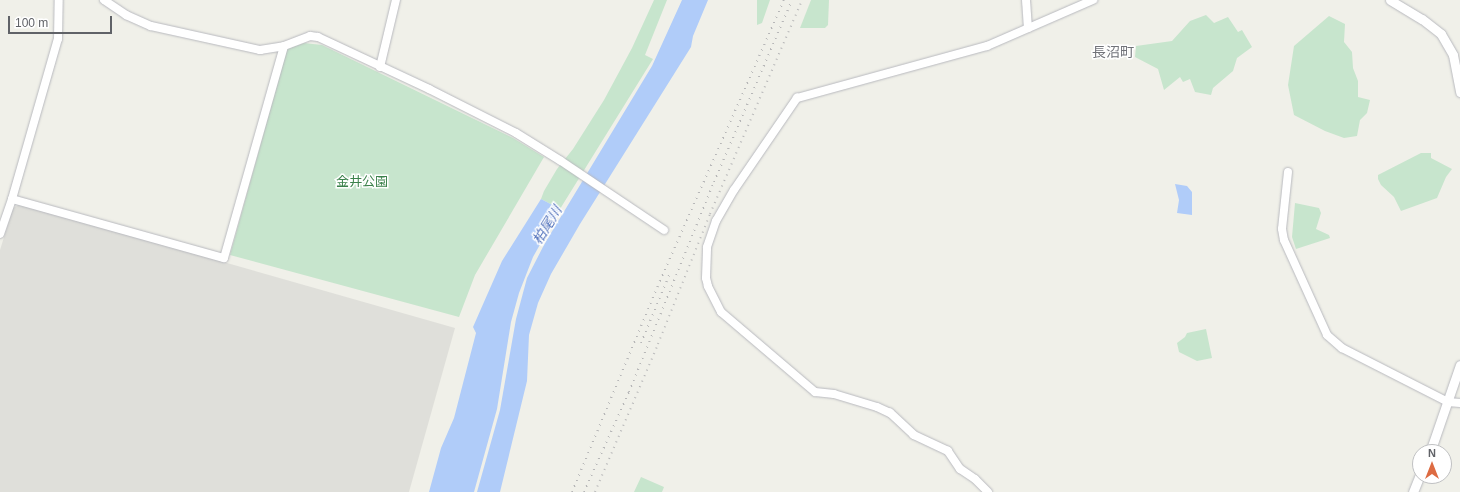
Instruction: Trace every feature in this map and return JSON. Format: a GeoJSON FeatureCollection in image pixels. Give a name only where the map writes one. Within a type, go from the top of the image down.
{"type":"FeatureCollection","features":[{"type":"Feature","properties":{"kind":"main road"},"geometry":{"type":"LineString","coordinates":[[1390,0],[1422,19],[1441,34],[1452,56],[1460,92]]}},
{"type":"Feature","properties":{"kind":"main road"},"geometry":{"type":"LineString","coordinates":[[1433,444],[1460,365]]}},
{"type":"Feature","properties":{"kind":"street"},"geometry":{"type":"LineString","coordinates":[[0,234],[12,199],[58,38],[59,0]]}},
{"type":"Feature","properties":{"kind":"street"},"geometry":{"type":"LineString","coordinates":[[104,0],[126,14],[151,26],[260,50],[284,46],[310,36],[318,37],[380,67],[429,88],[516,133],[561,161],[664,230]]}},
{"type":"Feature","properties":{"kind":"street"},"geometry":{"type":"LineString","coordinates":[[380,67],[396,0]]}},
{"type":"Feature","properties":{"kind":"street"},"geometry":{"type":"LineString","coordinates":[[1026,0],[1028,28]]}},
{"type":"Feature","properties":{"kind":"street"},"geometry":{"type":"LineString","coordinates":[[988,492],[975,479],[960,469],[948,451],[914,434],[890,413],[877,407],[834,394],[815,392],[721,312],[708,286],[706,278],[706,259],[709,239],[716,221],[734,190],[797,98],[987,46],[1093,0]]}},
{"type":"Feature","properties":{"kind":"street"},"geometry":{"type":"LineString","coordinates":[[12,199],[224,258],[284,46]]}},
{"type":"Feature","properties":{"kind":"street"},"geometry":{"type":"LineString","coordinates":[[1288,172],[1282,229],[1284,240],[1327,335],[1342,348],[1448,402],[1460,403]]}},
{"type":"Feature","properties":{"kind":"shaded area"},"geometry":{"type":"Polygon","coordinates":[[[20,204],[455,328],[409,492],[0,492],[0,250],[13,208],[20,204]]]}},
{"type":"Feature","properties":{"kind":"green space"},"geometry":{"type":"Polygon","coordinates":[[[654,0],[667,0],[645,55],[653,59],[560,209],[541,199],[544,191],[557,169],[573,149],[604,100],[632,48],[654,0]]]}},
{"type":"Feature","properties":{"kind":"green space"},"geometry":{"type":"Polygon","coordinates":[[[757,0],[770,0],[762,23],[757,25],[757,0]]]}},
{"type":"Feature","properties":{"kind":"green space"},"geometry":{"type":"Polygon","coordinates":[[[811,0],[829,0],[828,25],[825,28],[800,28],[811,0]]]}},
{"type":"Feature","properties":{"kind":"green space"},"geometry":{"type":"Polygon","coordinates":[[[1206,15],[1214,23],[1228,17],[1238,32],[1242,30],[1252,47],[1237,58],[1233,71],[1213,88],[1211,95],[1195,92],[1190,79],[1183,82],[1180,77],[1164,90],[1158,69],[1135,57],[1136,46],[1172,41],[1190,21],[1206,15]]]}},
{"type":"Feature","properties":{"kind":"green space"},"geometry":{"type":"Polygon","coordinates":[[[1329,16],[1345,24],[1344,42],[1352,52],[1353,68],[1358,81],[1358,97],[1370,100],[1367,113],[1360,120],[1357,136],[1344,138],[1325,131],[1294,115],[1288,85],[1294,46],[1329,16]]]}},
{"type":"Feature","properties":{"kind":"green space","name":"金井公園"},"geometry":{"type":"Polygon","coordinates":[[[304,43],[322,45],[513,138],[544,157],[475,275],[459,317],[230,255],[287,49],[304,43]]]}},
{"type":"Feature","properties":{"kind":"green space"},"geometry":{"type":"Polygon","coordinates":[[[1421,153],[1431,153],[1431,158],[1452,169],[1446,177],[1437,198],[1401,211],[1394,197],[1381,185],[1378,175],[1421,153]]]}},
{"type":"Feature","properties":{"kind":"green space"},"geometry":{"type":"Polygon","coordinates":[[[1295,203],[1319,208],[1321,213],[1316,229],[1329,235],[1330,238],[1296,249],[1292,237],[1295,203]]]}},
{"type":"Feature","properties":{"kind":"green space"},"geometry":{"type":"Polygon","coordinates":[[[1206,329],[1212,358],[1197,361],[1179,352],[1177,343],[1185,337],[1187,333],[1206,329]]]}},
{"type":"Feature","properties":{"kind":"green space"},"geometry":{"type":"Polygon","coordinates":[[[641,477],[664,487],[662,492],[634,492],[641,477]]]}},
{"type":"Feature","properties":{"kind":"water"},"geometry":{"type":"Polygon","coordinates":[[[682,0],[708,0],[693,36],[691,47],[580,224],[551,274],[538,303],[529,335],[527,381],[500,492],[477,492],[500,410],[516,319],[527,278],[545,243],[652,66],[682,0]]]}},
{"type":"Feature","properties":{"kind":"water"},"geometry":{"type":"Polygon","coordinates":[[[1175,184],[1187,186],[1192,192],[1192,215],[1177,213],[1179,200],[1175,184]]]}},
{"type":"Feature","properties":{"kind":"water","name":"柏尾川"},"geometry":{"type":"Polygon","coordinates":[[[541,199],[560,209],[533,257],[519,293],[511,322],[497,409],[474,492],[429,492],[441,448],[454,418],[476,333],[473,327],[502,261],[541,199]]]}},
{"type":"Feature","properties":{"kind":"railway"},"geometry":{"type":"LineString","coordinates":[[572,492],[660,281],[784,0]]}},
{"type":"Feature","properties":{"kind":"railway"},"geometry":{"type":"LineString","coordinates":[[584,492],[629,392],[714,182],[792,0]]}},
{"type":"Feature","properties":{"kind":"railway"},"geometry":{"type":"LineString","coordinates":[[595,492],[658,344],[710,214],[802,0]]}},
{"type":"Feature","properties":{"kind":"railway"},"geometry":{"type":"LineString","coordinates":[[641,343],[670,273]]}},
{"type":"Feature","properties":{"kind":"district","name":"長沼町"},"geometry":{"type":"Point","coordinates":[1113,52]}}]}
